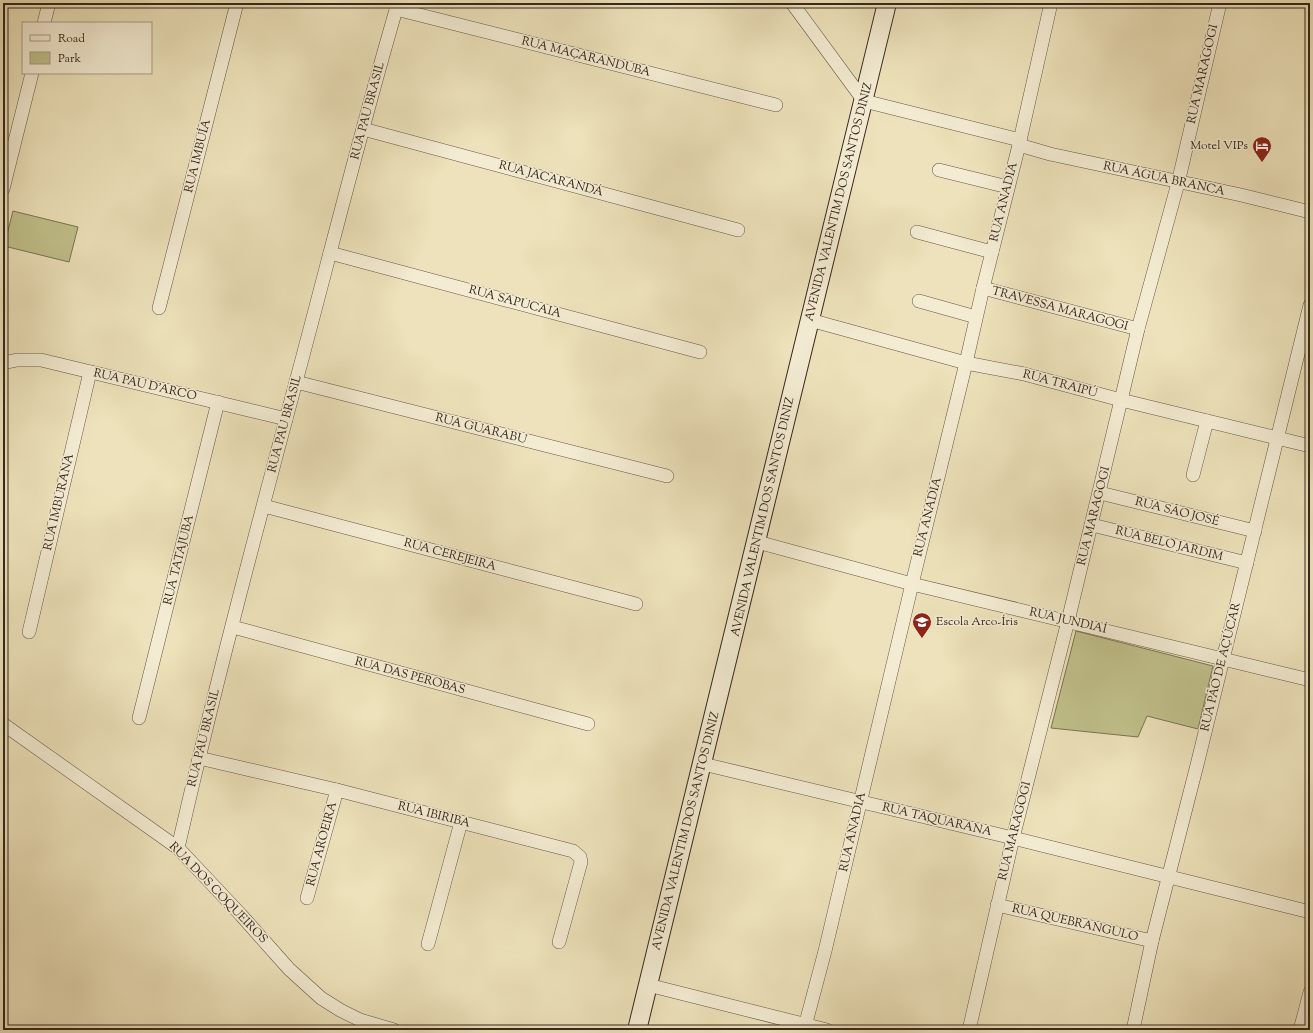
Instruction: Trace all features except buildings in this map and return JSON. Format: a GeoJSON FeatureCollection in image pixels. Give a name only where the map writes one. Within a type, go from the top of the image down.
{"type":"FeatureCollection","features":[{"type":"Feature","properties":{"kind":"street"},"geometry":{"type":"LineString","coordinates":[[44,22],[49,3]]}},
{"type":"Feature","properties":{"kind":"street","name":"RUA IMBUÍA"},"geometry":{"type":"LineString","coordinates":[[159,308],[236,3]]}},
{"type":"Feature","properties":{"kind":"street"},"geometry":{"type":"LineString","coordinates":[[792,3],[864,101]]}},
{"type":"Feature","properties":{"kind":"street","name":"AVENIDA VALENTIM DOS SANTOS DINIZ"},"geometry":{"type":"LineString","coordinates":[[638,1030],[887,3]]}},
{"type":"Feature","properties":{"kind":"street","name":"RUA ANADIA"},"geometry":{"type":"LineString","coordinates":[[805,1027],[825,950],[1051,3]]}},
{"type":"Feature","properties":{"kind":"street","name":"RUA MARAGOGI"},"geometry":{"type":"LineString","coordinates":[[969,1030],[1013,838],[1092,525],[1138,329],[1178,182],[1220,3]]}},
{"type":"Feature","properties":{"kind":"street","name":"RUA MAÇARANDUBA"},"geometry":{"type":"LineString","coordinates":[[397,6],[776,105]]}},
{"type":"Feature","properties":{"kind":"street","name":"RUA PAU BRASIL"},"geometry":{"type":"LineString","coordinates":[[178,848],[199,758],[286,419],[397,6]]}},
{"type":"Feature","properties":{"kind":"street"},"geometry":{"type":"LineString","coordinates":[[3,189],[32,74]]}},
{"type":"Feature","properties":{"kind":"street","name":"RUA ÁGUA BRANCA"},"geometry":{"type":"LineString","coordinates":[[864,101],[1019,142],[1050,154],[1310,212]]}},
{"type":"Feature","properties":{"kind":"street","name":"RUA JACARANDÁ"},"geometry":{"type":"LineString","coordinates":[[363,129],[738,230]]}},
{"type":"Feature","properties":{"kind":"street"},"geometry":{"type":"LineString","coordinates":[[939,170],[1008,188]]}},
{"type":"Feature","properties":{"kind":"street"},"geometry":{"type":"LineString","coordinates":[[916,232],[992,252]]}},
{"type":"Feature","properties":{"kind":"street","name":"RUA SAPUCAIA"},"geometry":{"type":"LineString","coordinates":[[330,253],[700,352]]}},
{"type":"Feature","properties":{"kind":"street","name":"TRAVESSA MARAGOGI"},"geometry":{"type":"LineString","coordinates":[[983,288],[1138,329]]}},
{"type":"Feature","properties":{"kind":"street"},"geometry":{"type":"LineString","coordinates":[[919,301],[976,317]]}},
{"type":"Feature","properties":{"kind":"street","name":"RUA PÃO DE AÇÚCAR"},"geometry":{"type":"LineString","coordinates":[[1133,1030],[1152,941],[1278,438],[1306,339],[1310,305]]}},
{"type":"Feature","properties":{"kind":"street","name":"RUA TRAIPÚ"},"geometry":{"type":"LineString","coordinates":[[810,320],[966,362],[1024,374],[1121,400],[1310,446]]}},
{"type":"Feature","properties":{"kind":"street","name":"RUA PAU D'ARCO"},"geometry":{"type":"LineString","coordinates":[[3,363],[17,360],[41,360],[286,419]]}},
{"type":"Feature","properties":{"kind":"street","name":"RUA IMBURANA"},"geometry":{"type":"LineString","coordinates":[[29,632],[90,372]]}},
{"type":"Feature","properties":{"kind":"street","name":"RUA GUARABU"},"geometry":{"type":"LineString","coordinates":[[296,382],[667,476]]}},
{"type":"Feature","properties":{"kind":"street","name":"RUA TATAJUBA"},"geometry":{"type":"LineString","coordinates":[[140,718],[218,402]]}},
{"type":"Feature","properties":{"kind":"street"},"geometry":{"type":"LineString","coordinates":[[1193,475],[1206,421]]}},
{"type":"Feature","properties":{"kind":"street","name":"RUA SÃO JOSÉ"},"geometry":{"type":"LineString","coordinates":[[1100,492],[1255,531]]}},
{"type":"Feature","properties":{"kind":"street","name":"RUA CEREJEIRA"},"geometry":{"type":"LineString","coordinates":[[264,506],[636,604]]}},
{"type":"Feature","properties":{"kind":"street","name":"RUA BELO JARDIM"},"geometry":{"type":"LineString","coordinates":[[1092,525],[1247,563]]}},
{"type":"Feature","properties":{"kind":"street","name":"RUA JUNDIAÍ"},"geometry":{"type":"LineString","coordinates":[[756,542],[912,584],[1310,680]]}},
{"type":"Feature","properties":{"kind":"street","name":"RUA DAS PEROBAS"},"geometry":{"type":"LineString","coordinates":[[233,627],[588,724]]}},
{"type":"Feature","properties":{"kind":"street","name":"RUA DOS COQUEIROS"},"geometry":{"type":"LineString","coordinates":[[3,724],[178,848],[241,914],[289,969],[321,998],[360,1020],[394,1030]]}},
{"type":"Feature","properties":{"kind":"street","name":"RUA IBIRIBA"},"geometry":{"type":"LineString","coordinates":[[199,758],[337,790],[573,851],[580,857],[581,862],[559,942]]}},
{"type":"Feature","properties":{"kind":"street","name":"RUA TAQUARANA"},"geometry":{"type":"LineString","coordinates":[[703,764],[1013,838],[1310,912]]}},
{"type":"Feature","properties":{"kind":"street","name":"RUA AROEIRA"},"geometry":{"type":"LineString","coordinates":[[307,898],[337,790]]}},
{"type":"Feature","properties":{"kind":"street"},"geometry":{"type":"LineString","coordinates":[[428,944],[461,822]]}},
{"type":"Feature","properties":{"kind":"street","name":"RUA QUEBRANGULO"},"geometry":{"type":"LineString","coordinates":[[997,905],[1152,941]]}},
{"type":"Feature","properties":{"kind":"street"},"geometry":{"type":"LineString","coordinates":[[648,985],[805,1027],[827,1030]]}},
{"type":"Feature","properties":{"kind":"street"},"geometry":{"type":"LineString","coordinates":[[1300,1030],[1310,992]]}},
{"type":"Feature","properties":{"kind":"green space"},"geometry":{"type":"Polygon","coordinates":[[[13,211],[78,227],[69,262],[4,246],[13,211]]]}},
{"type":"Feature","properties":{"kind":"green space"},"geometry":{"type":"Polygon","coordinates":[[[1076,631],[1213,666],[1198,729],[1147,716],[1138,737],[1051,728],[1076,631]]]}},
{"type":"Feature","properties":{"kind":"place","name":"Motel VIPs"},"geometry":{"type":"Point","coordinates":[1262,163]}},
{"type":"Feature","properties":{"kind":"place","name":"Escola Arco-Íris"},"geometry":{"type":"Point","coordinates":[922,639]}}]}
